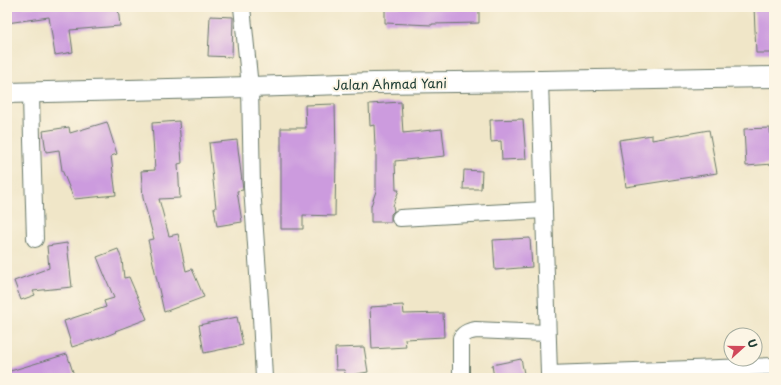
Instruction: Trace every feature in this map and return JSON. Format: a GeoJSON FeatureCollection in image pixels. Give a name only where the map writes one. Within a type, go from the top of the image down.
{"type":"FeatureCollection","features":[{"type":"Feature","properties":{"kind":"street"},"geometry":{"type":"LineString","coordinates":[[242,7],[250,87],[252,187],[261,310],[264,378]]}},
{"type":"Feature","properties":{"kind":"street","name":"Jalan Ahmad Yani"},"geometry":{"type":"LineString","coordinates":[[7,93],[374,83],[774,77]]}},
{"type":"Feature","properties":{"kind":"street"},"geometry":{"type":"LineString","coordinates":[[540,81],[549,376],[774,366]]}},
{"type":"Feature","properties":{"kind":"street"},"geometry":{"type":"LineString","coordinates":[[31,92],[35,239]]}},
{"type":"Feature","properties":{"kind":"street"},"geometry":{"type":"LineString","coordinates":[[400,218],[544,210]]}},
{"type":"Feature","properties":{"kind":"street"},"geometry":{"type":"LineString","coordinates":[[461,378],[461,338],[467,332],[476,330],[547,333]]}},
{"type":"Feature","properties":{"kind":"building"},"geometry":{"type":"Polygon","coordinates":[[[7,7],[118,7],[120,26],[70,30],[73,52],[55,55],[49,17],[7,23],[7,7]]]}},
{"type":"Feature","properties":{"kind":"building"},"geometry":{"type":"Polygon","coordinates":[[[385,7],[479,7],[479,23],[432,25],[385,23],[385,7]]]}},
{"type":"Feature","properties":{"kind":"building"},"geometry":{"type":"Polygon","coordinates":[[[754,7],[774,7],[774,53],[756,53],[754,7]]]}},
{"type":"Feature","properties":{"kind":"building"},"geometry":{"type":"Polygon","coordinates":[[[210,16],[233,17],[232,57],[208,56],[210,16]]]}},
{"type":"Feature","properties":{"kind":"building"},"geometry":{"type":"Polygon","coordinates":[[[401,102],[403,133],[442,129],[445,156],[395,161],[396,190],[399,190],[393,206],[394,211],[391,214],[391,222],[371,222],[371,206],[376,191],[376,146],[374,125],[370,126],[369,104],[401,102]]]}},
{"type":"Feature","properties":{"kind":"building"},"geometry":{"type":"Polygon","coordinates":[[[335,104],[335,216],[303,215],[303,229],[281,229],[281,128],[306,128],[305,105],[335,104]]]}},
{"type":"Feature","properties":{"kind":"building"},"geometry":{"type":"Polygon","coordinates":[[[523,119],[526,159],[502,160],[501,141],[491,142],[490,120],[523,119]]]}},
{"type":"Feature","properties":{"kind":"building"},"geometry":{"type":"Polygon","coordinates":[[[179,121],[182,163],[178,164],[180,198],[159,199],[169,236],[178,234],[186,271],[192,269],[204,297],[164,312],[148,240],[154,239],[143,198],[141,171],[155,170],[152,123],[179,121]]]}},
{"type":"Feature","properties":{"kind":"building"},"geometry":{"type":"Polygon","coordinates":[[[107,122],[117,154],[111,156],[116,195],[74,199],[62,170],[59,150],[46,152],[43,131],[69,127],[70,133],[107,122]]]}},
{"type":"Feature","properties":{"kind":"building"},"geometry":{"type":"Polygon","coordinates":[[[770,128],[773,164],[746,166],[744,129],[770,128]]]}},
{"type":"Feature","properties":{"kind":"building"},"geometry":{"type":"Polygon","coordinates":[[[709,130],[717,173],[626,187],[619,140],[652,135],[652,140],[709,130]]]}},
{"type":"Feature","properties":{"kind":"building"},"geometry":{"type":"Polygon","coordinates":[[[237,140],[243,190],[237,191],[242,222],[217,226],[214,208],[216,208],[209,143],[237,140]]]}},
{"type":"Feature","properties":{"kind":"building"},"geometry":{"type":"Polygon","coordinates":[[[464,170],[482,171],[481,189],[463,189],[464,170]]]}},
{"type":"Feature","properties":{"kind":"building"},"geometry":{"type":"Polygon","coordinates":[[[530,238],[532,267],[495,270],[493,240],[530,238]]]}},
{"type":"Feature","properties":{"kind":"building"},"geometry":{"type":"Polygon","coordinates":[[[67,243],[72,287],[33,291],[35,295],[21,300],[14,281],[49,268],[47,246],[67,243]]]}},
{"type":"Feature","properties":{"kind":"building"},"geometry":{"type":"Polygon","coordinates":[[[118,249],[122,260],[124,278],[129,277],[147,319],[115,331],[116,332],[109,335],[72,347],[64,321],[106,307],[104,301],[114,298],[97,257],[118,249]]]}},
{"type":"Feature","properties":{"kind":"building"},"geometry":{"type":"Polygon","coordinates":[[[403,305],[404,314],[443,313],[444,337],[405,339],[406,347],[372,349],[370,307],[403,305]]]}},
{"type":"Feature","properties":{"kind":"building"},"geometry":{"type":"Polygon","coordinates":[[[237,317],[243,345],[204,353],[199,325],[237,317]]]}},
{"type":"Feature","properties":{"kind":"building"},"geometry":{"type":"Polygon","coordinates":[[[364,347],[368,372],[346,376],[344,370],[336,370],[335,348],[364,347]]]}},
{"type":"Feature","properties":{"kind":"building"},"geometry":{"type":"Polygon","coordinates":[[[67,354],[75,378],[7,378],[7,372],[67,354]]]}},
{"type":"Feature","properties":{"kind":"building"},"geometry":{"type":"Polygon","coordinates":[[[521,359],[525,378],[494,378],[492,365],[521,359]]]}}]}
